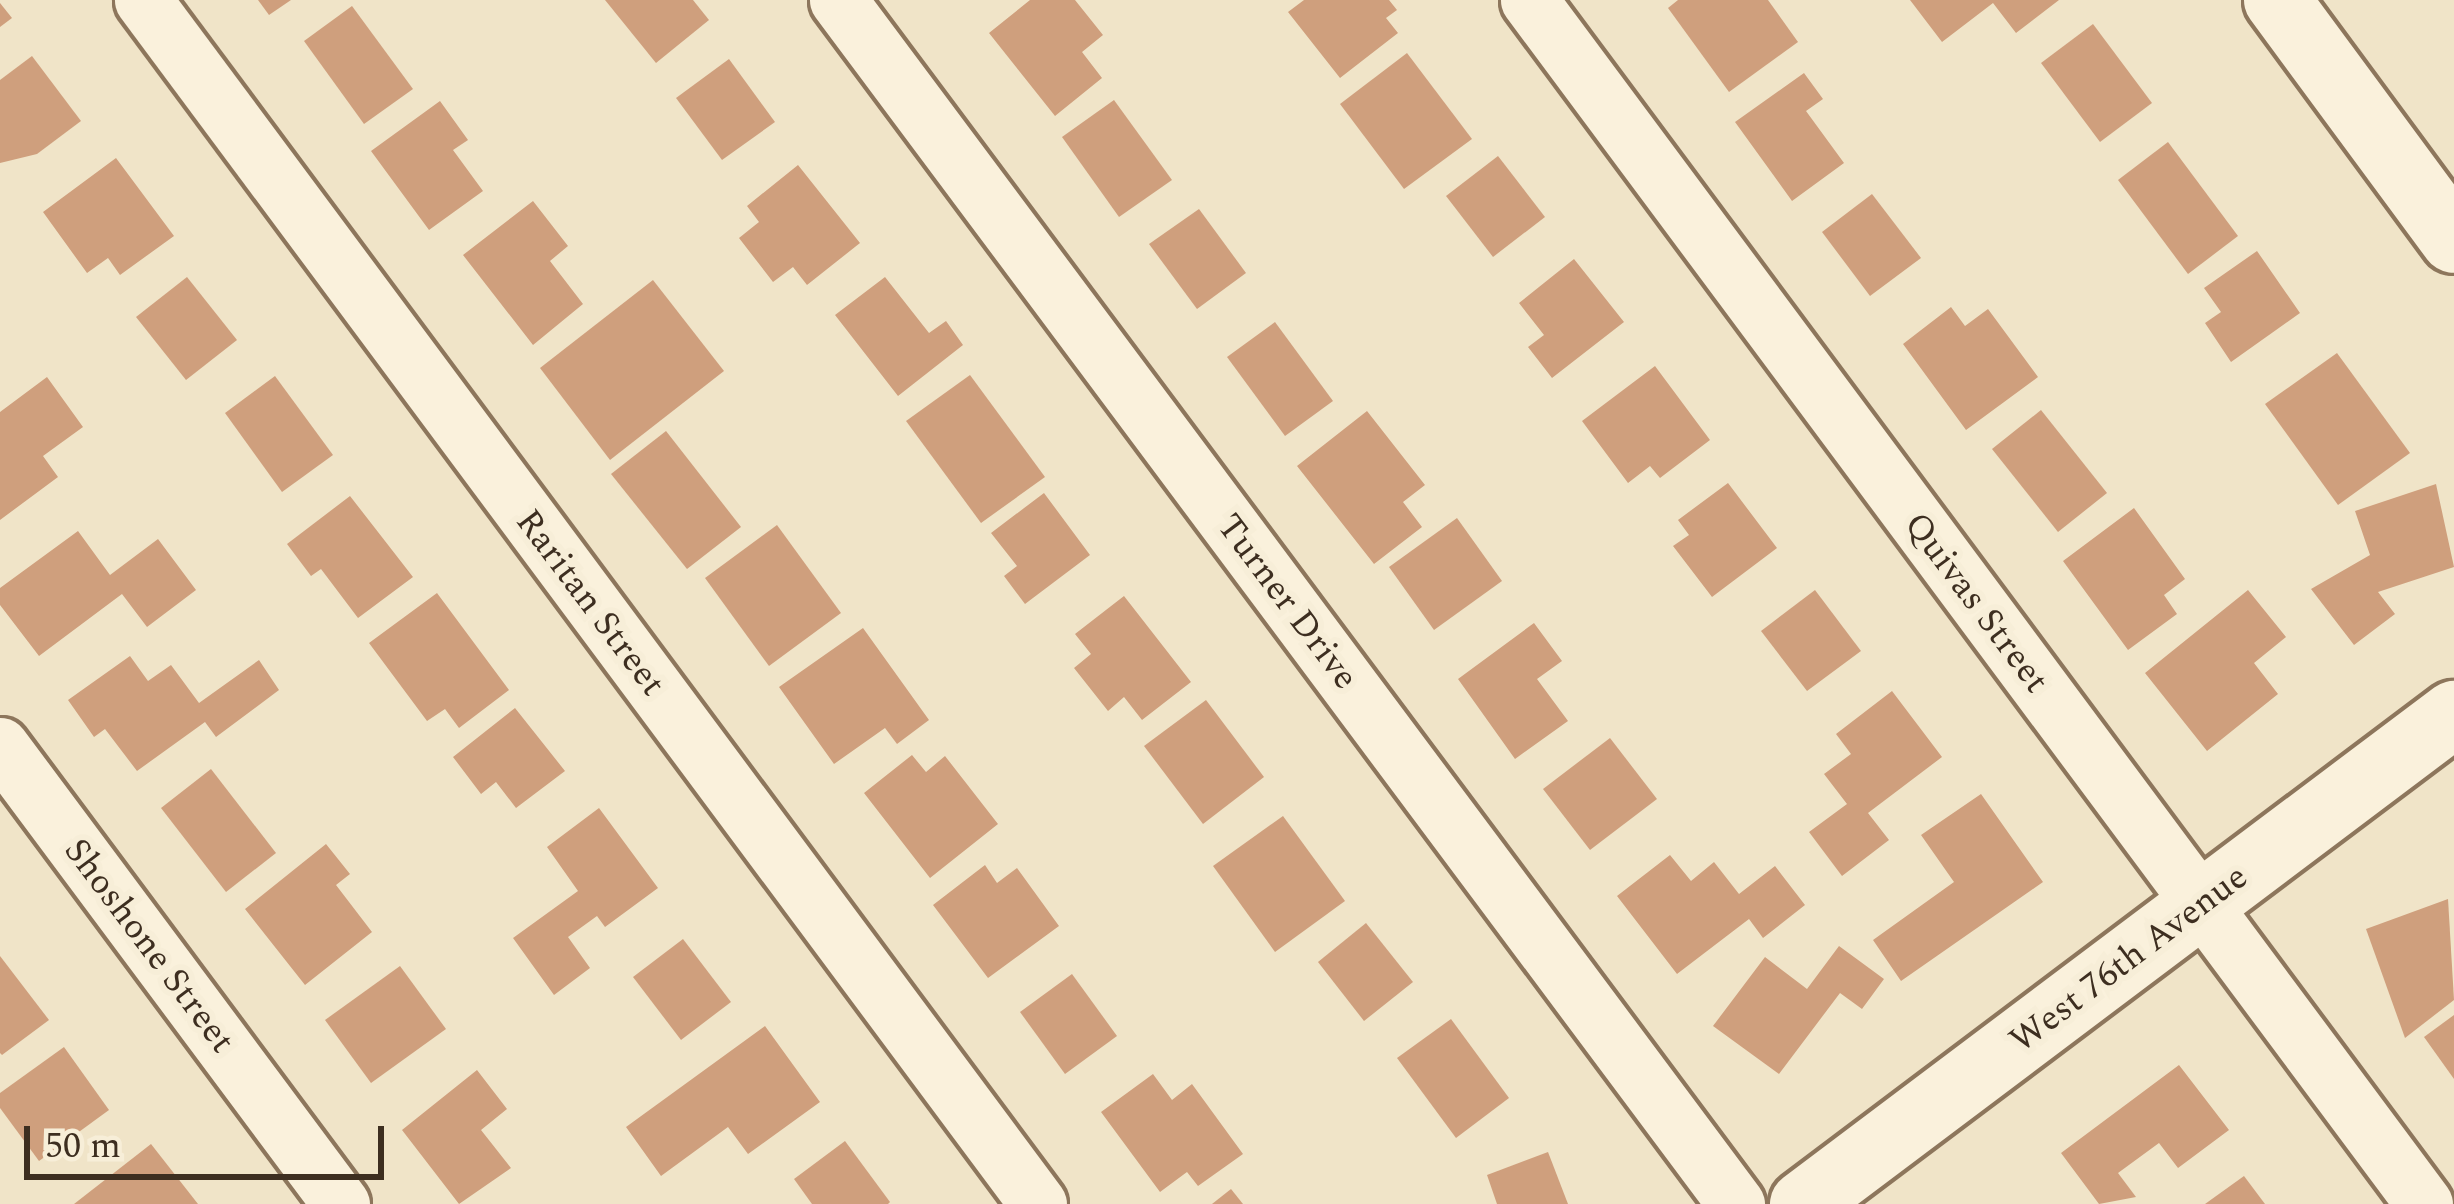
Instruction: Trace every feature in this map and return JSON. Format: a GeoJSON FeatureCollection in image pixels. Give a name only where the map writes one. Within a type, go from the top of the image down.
{"type":"FeatureCollection","features":[{"type":"Feature","properties":{"kind":"street","name":"Raritan Street"},"geometry":{"type":"LineString","coordinates":[[143,0],[1038,1204]]}},
{"type":"Feature","properties":{"kind":"street","name":"Turner Drive"},"geometry":{"type":"LineString","coordinates":[[838,0],[1736,1204]]}},
{"type":"Feature","properties":{"kind":"street","name":"Quivas Street"},"geometry":{"type":"LineString","coordinates":[[1529,0],[2424,1204]]}},
{"type":"Feature","properties":{"kind":"street"},"geometry":{"type":"LineString","coordinates":[[2277,0],[2454,240]]}},
{"type":"Feature","properties":{"kind":"street","name":"West 76th Avenue"},"geometry":{"type":"LineString","coordinates":[[1803,1204],[2454,714]]}},
{"type":"Feature","properties":{"kind":"street","name":"Shoshone Street"},"geometry":{"type":"LineString","coordinates":[[0,746],[340,1204]]}},
{"type":"Feature","properties":{"kind":"building"},"geometry":{"type":"Polygon","coordinates":[[[258,0],[291,0],[269,15],[258,0]]]}},
{"type":"Feature","properties":{"kind":"building"},"geometry":{"type":"Polygon","coordinates":[[[605,0],[693,0],[709,20],[656,63],[605,0]]]}},
{"type":"Feature","properties":{"kind":"building"},"geometry":{"type":"Polygon","coordinates":[[[1030,0],[1075,0],[1103,35],[1082,52],[1102,78],[1055,116],[989,33],[1030,0]]]}},
{"type":"Feature","properties":{"kind":"building"},"geometry":{"type":"Polygon","coordinates":[[[1304,0],[1389,0],[1397,10],[1386,18],[1398,33],[1340,78],[1288,12],[1304,0]]]}},
{"type":"Feature","properties":{"kind":"building"},"geometry":{"type":"Polygon","coordinates":[[[1678,0],[1768,0],[1798,42],[1729,92],[1668,8],[1678,0]]]}},
{"type":"Feature","properties":{"kind":"building"},"geometry":{"type":"Polygon","coordinates":[[[1910,0],[2059,0],[2016,33],[1993,3],[1942,42],[1910,0]]]}},
{"type":"Feature","properties":{"kind":"building"},"geometry":{"type":"Polygon","coordinates":[[[0,3],[12,18],[0,27],[0,3]]]}},
{"type":"Feature","properties":{"kind":"building"},"geometry":{"type":"Polygon","coordinates":[[[352,6],[413,89],[364,124],[304,41],[352,6]]]}},
{"type":"Feature","properties":{"kind":"building"},"geometry":{"type":"Polygon","coordinates":[[[2093,24],[2152,103],[2100,142],[2041,63],[2093,24]]]}},
{"type":"Feature","properties":{"kind":"building"},"geometry":{"type":"Polygon","coordinates":[[[1407,53],[1472,139],[1404,189],[1340,104],[1407,53]]]}},
{"type":"Feature","properties":{"kind":"building"},"geometry":{"type":"Polygon","coordinates":[[[32,56],[81,121],[37,154],[0,163],[0,80],[32,56]]]}},
{"type":"Feature","properties":{"kind":"building"},"geometry":{"type":"Polygon","coordinates":[[[729,59],[775,122],[722,160],[676,98],[729,59]]]}},
{"type":"Feature","properties":{"kind":"building"},"geometry":{"type":"Polygon","coordinates":[[[1804,73],[1823,99],[1806,111],[1844,163],[1792,201],[1735,122],[1804,73]]]}},
{"type":"Feature","properties":{"kind":"building"},"geometry":{"type":"Polygon","coordinates":[[[1114,100],[1172,180],[1119,217],[1062,137],[1114,100]]]}},
{"type":"Feature","properties":{"kind":"building"},"geometry":{"type":"Polygon","coordinates":[[[440,101],[468,140],[453,150],[483,191],[429,230],[371,151],[440,101]]]}},
{"type":"Feature","properties":{"kind":"building"},"geometry":{"type":"Polygon","coordinates":[[[2168,142],[2238,236],[2188,274],[2118,180],[2168,142]]]}},
{"type":"Feature","properties":{"kind":"building"},"geometry":{"type":"Polygon","coordinates":[[[1498,156],[1545,217],[1493,257],[1446,196],[1498,156]]]}},
{"type":"Feature","properties":{"kind":"building"},"geometry":{"type":"Polygon","coordinates":[[[116,158],[174,236],[120,275],[108,258],[87,273],[43,212],[116,158]]]}},
{"type":"Feature","properties":{"kind":"building"},"geometry":{"type":"Polygon","coordinates":[[[798,165],[860,243],[807,285],[793,267],[773,282],[739,238],[759,222],[747,206],[798,165]]]}},
{"type":"Feature","properties":{"kind":"building"},"geometry":{"type":"Polygon","coordinates":[[[1872,194],[1921,258],[1870,296],[1822,232],[1872,194]]]}},
{"type":"Feature","properties":{"kind":"building"},"geometry":{"type":"Polygon","coordinates":[[[533,201],[568,246],[550,261],[583,304],[533,345],[463,255],[533,201]]]}},
{"type":"Feature","properties":{"kind":"building"},"geometry":{"type":"Polygon","coordinates":[[[1199,209],[1246,273],[1197,309],[1149,244],[1199,209]]]}},
{"type":"Feature","properties":{"kind":"building"},"geometry":{"type":"Polygon","coordinates":[[[2257,251],[2300,313],[2231,362],[2205,323],[2221,312],[2204,288],[2257,251]]]}},
{"type":"Feature","properties":{"kind":"building"},"geometry":{"type":"Polygon","coordinates":[[[1574,259],[1624,322],[1552,378],[1528,347],[1544,335],[1519,303],[1574,259]]]}},
{"type":"Feature","properties":{"kind":"building"},"geometry":{"type":"Polygon","coordinates":[[[187,277],[237,340],[186,380],[136,317],[187,277]]]}},
{"type":"Feature","properties":{"kind":"building"},"geometry":{"type":"Polygon","coordinates":[[[885,277],[929,333],[946,321],[963,345],[898,396],[835,315],[885,277]]]}},
{"type":"Feature","properties":{"kind":"building"},"geometry":{"type":"Polygon","coordinates":[[[653,280],[724,371],[610,460],[540,368],[653,280]]]}},
{"type":"Feature","properties":{"kind":"building"},"geometry":{"type":"Polygon","coordinates":[[[1951,307],[1965,326],[1988,309],[2038,377],[1966,430],[1903,344],[1951,307]]]}},
{"type":"Feature","properties":{"kind":"building"},"geometry":{"type":"Polygon","coordinates":[[[1275,322],[1333,401],[1285,436],[1227,357],[1275,322]]]}},
{"type":"Feature","properties":{"kind":"building"},"geometry":{"type":"Polygon","coordinates":[[[2337,353],[2410,453],[2338,505],[2265,404],[2337,353]]]}},
{"type":"Feature","properties":{"kind":"building"},"geometry":{"type":"Polygon","coordinates":[[[1655,366],[1710,440],[1660,478],[1650,466],[1628,483],[1582,421],[1655,366]]]}},
{"type":"Feature","properties":{"kind":"building"},"geometry":{"type":"Polygon","coordinates":[[[970,375],[1045,477],[981,523],[906,421],[970,375]]]}},
{"type":"Feature","properties":{"kind":"building"},"geometry":{"type":"Polygon","coordinates":[[[275,376],[333,455],[282,492],[225,413],[275,376]]]}},
{"type":"Feature","properties":{"kind":"building"},"geometry":{"type":"Polygon","coordinates":[[[47,377],[83,427],[43,456],[58,477],[0,520],[0,412],[47,377]]]}},
{"type":"Feature","properties":{"kind":"building"},"geometry":{"type":"Polygon","coordinates":[[[2041,410],[2107,493],[2058,532],[1992,449],[2041,410]]]}},
{"type":"Feature","properties":{"kind":"building"},"geometry":{"type":"Polygon","coordinates":[[[1367,411],[1425,485],[1403,502],[1422,527],[1374,564],[1297,466],[1367,411]]]}},
{"type":"Feature","properties":{"kind":"building"},"geometry":{"type":"Polygon","coordinates":[[[666,431],[741,527],[687,569],[611,474],[666,431]]]}},
{"type":"Feature","properties":{"kind":"building"},"geometry":{"type":"Polygon","coordinates":[[[1728,483],[1777,548],[1712,597],[1673,546],[1689,535],[1678,520],[1728,483]]]}},
{"type":"Feature","properties":{"kind":"building"},"geometry":{"type":"Polygon","coordinates":[[[2436,484],[2454,567],[2378,592],[2395,614],[2354,645],[2311,589],[2370,555],[2355,511],[2436,484]]]}},
{"type":"Feature","properties":{"kind":"building"},"geometry":{"type":"Polygon","coordinates":[[[1044,493],[1090,555],[1025,604],[1004,576],[1017,566],[991,533],[1044,493]]]}},
{"type":"Feature","properties":{"kind":"building"},"geometry":{"type":"Polygon","coordinates":[[[350,496],[413,577],[358,618],[321,569],[311,576],[287,544],[350,496]]]}},
{"type":"Feature","properties":{"kind":"building"},"geometry":{"type":"Polygon","coordinates":[[[2134,508],[2185,579],[2164,595],[2177,614],[2128,650],[2063,561],[2134,508]]]}},
{"type":"Feature","properties":{"kind":"building"},"geometry":{"type":"Polygon","coordinates":[[[1457,518],[1502,581],[1434,630],[1389,567],[1457,518]]]}},
{"type":"Feature","properties":{"kind":"building"},"geometry":{"type":"Polygon","coordinates":[[[777,525],[841,613],[769,666],[705,578],[777,525]]]}},
{"type":"Feature","properties":{"kind":"building"},"geometry":{"type":"Polygon","coordinates":[[[78,531],[110,575],[158,539],[196,590],[147,627],[122,594],[39,656],[0,605],[0,588],[78,531]]]}},
{"type":"Feature","properties":{"kind":"building"},"geometry":{"type":"Polygon","coordinates":[[[1815,590],[1861,651],[1807,691],[1761,631],[1815,590]]]}},
{"type":"Feature","properties":{"kind":"building"},"geometry":{"type":"Polygon","coordinates":[[[2248,590],[2286,637],[2254,663],[2278,694],[2207,751],[2145,673],[2248,590]]]}},
{"type":"Feature","properties":{"kind":"building"},"geometry":{"type":"Polygon","coordinates":[[[437,593],[509,690],[459,728],[445,709],[427,721],[369,643],[437,593]]]}},
{"type":"Feature","properties":{"kind":"building"},"geometry":{"type":"Polygon","coordinates":[[[1124,596],[1191,682],[1142,720],[1124,697],[1108,711],[1074,668],[1091,654],[1075,634],[1124,596]]]}},
{"type":"Feature","properties":{"kind":"building"},"geometry":{"type":"Polygon","coordinates":[[[1534,623],[1562,661],[1537,679],[1568,721],[1515,759],[1458,679],[1534,623]]]}},
{"type":"Feature","properties":{"kind":"building"},"geometry":{"type":"Polygon","coordinates":[[[863,628],[929,720],[897,744],[885,728],[834,764],[779,687],[863,628]]]}},
{"type":"Feature","properties":{"kind":"building"},"geometry":{"type":"Polygon","coordinates":[[[130,656],[148,681],[171,665],[199,703],[259,660],[279,690],[216,737],[205,722],[137,771],[105,729],[94,737],[68,700],[130,656]]]}},
{"type":"Feature","properties":{"kind":"building"},"geometry":{"type":"Polygon","coordinates":[[[1892,691],[1942,757],[1868,813],[1889,840],[1842,876],[1809,832],[1847,804],[1824,774],[1851,754],[1836,734],[1892,691]]]}},
{"type":"Feature","properties":{"kind":"building"},"geometry":{"type":"Polygon","coordinates":[[[1206,700],[1264,777],[1203,824],[1144,746],[1206,700]]]}},
{"type":"Feature","properties":{"kind":"building"},"geometry":{"type":"Polygon","coordinates":[[[515,708],[565,771],[516,808],[496,782],[481,794],[453,757],[515,708]]]}},
{"type":"Feature","properties":{"kind":"building"},"geometry":{"type":"Polygon","coordinates":[[[1610,738],[1657,799],[1590,850],[1543,789],[1610,738]]]}},
{"type":"Feature","properties":{"kind":"building"},"geometry":{"type":"Polygon","coordinates":[[[912,755],[926,772],[945,756],[998,824],[930,878],[864,793],[912,755]]]}},
{"type":"Feature","properties":{"kind":"building"},"geometry":{"type":"Polygon","coordinates":[[[211,769],[276,853],[226,892],[161,808],[211,769]]]}},
{"type":"Feature","properties":{"kind":"building"},"geometry":{"type":"Polygon","coordinates":[[[1981,794],[2043,882],[1901,981],[1873,940],[1954,882],[1921,835],[1981,794]]]}},
{"type":"Feature","properties":{"kind":"building"},"geometry":{"type":"Polygon","coordinates":[[[599,808],[658,888],[605,927],[597,916],[568,937],[590,968],[554,995],[513,938],[578,891],[547,847],[599,808]]]}},
{"type":"Feature","properties":{"kind":"building"},"geometry":{"type":"Polygon","coordinates":[[[1283,816],[1345,901],[1275,952],[1213,866],[1283,816]]]}},
{"type":"Feature","properties":{"kind":"building"},"geometry":{"type":"Polygon","coordinates":[[[326,844],[350,874],[336,885],[372,932],[305,985],[245,909],[326,844]]]}},
{"type":"Feature","properties":{"kind":"building"},"geometry":{"type":"Polygon","coordinates":[[[1670,855],[1691,881],[1714,862],[1739,894],[1775,866],[1805,905],[1763,938],[1749,919],[1677,974],[1617,896],[1670,855]]]}},
{"type":"Feature","properties":{"kind":"building"},"geometry":{"type":"Polygon","coordinates":[[[985,865],[997,883],[1017,868],[1059,926],[988,978],[933,905],[985,865]]]}},
{"type":"Feature","properties":{"kind":"building"},"geometry":{"type":"Polygon","coordinates":[[[2448,899],[2454,1000],[2405,1038],[2366,929],[2448,899]]]}},
{"type":"Feature","properties":{"kind":"building"},"geometry":{"type":"Polygon","coordinates":[[[1366,923],[1413,982],[1364,1021],[1318,962],[1366,923]]]}},
{"type":"Feature","properties":{"kind":"building"},"geometry":{"type":"Polygon","coordinates":[[[683,939],[731,1002],[681,1040],[633,977],[683,939]]]}},
{"type":"Feature","properties":{"kind":"building"},"geometry":{"type":"Polygon","coordinates":[[[1839,946],[1884,979],[1862,1009],[1840,993],[1779,1074],[1713,1026],[1765,957],[1807,989],[1839,946]]]}},
{"type":"Feature","properties":{"kind":"building"},"geometry":{"type":"Polygon","coordinates":[[[0,956],[49,1020],[2,1055],[0,1053],[0,956]]]}},
{"type":"Feature","properties":{"kind":"building"},"geometry":{"type":"Polygon","coordinates":[[[400,966],[446,1029],[371,1083],[325,1020],[400,966]]]}},
{"type":"Feature","properties":{"kind":"building"},"geometry":{"type":"Polygon","coordinates":[[[1072,974],[1117,1036],[1065,1074],[1020,1012],[1072,974]]]}},
{"type":"Feature","properties":{"kind":"building"},"geometry":{"type":"Polygon","coordinates":[[[2454,1015],[2454,1079],[2424,1037],[2454,1015]]]}},
{"type":"Feature","properties":{"kind":"building"},"geometry":{"type":"Polygon","coordinates":[[[1451,1019],[1509,1098],[1456,1138],[1397,1058],[1451,1019]]]}},
{"type":"Feature","properties":{"kind":"building"},"geometry":{"type":"Polygon","coordinates":[[[765,1026],[820,1102],[748,1154],[728,1127],[661,1176],[626,1127],[765,1026]]]}},
{"type":"Feature","properties":{"kind":"building"},"geometry":{"type":"Polygon","coordinates":[[[64,1047],[109,1110],[39,1161],[0,1108],[0,1093],[64,1047]]]}},
{"type":"Feature","properties":{"kind":"building"},"geometry":{"type":"Polygon","coordinates":[[[2179,1065],[2229,1130],[2178,1168],[2159,1143],[2118,1173],[2136,1197],[2099,1204],[2061,1153],[2179,1065]]]}},
{"type":"Feature","properties":{"kind":"building"},"geometry":{"type":"Polygon","coordinates":[[[477,1070],[507,1109],[481,1130],[511,1168],[459,1204],[402,1130],[477,1070]]]}},
{"type":"Feature","properties":{"kind":"building"},"geometry":{"type":"Polygon","coordinates":[[[1153,1074],[1172,1100],[1192,1084],[1243,1154],[1198,1186],[1187,1172],[1160,1192],[1101,1112],[1153,1074]]]}},
{"type":"Feature","properties":{"kind":"building"},"geometry":{"type":"Polygon","coordinates":[[[845,1141],[888,1204],[812,1204],[794,1179],[845,1141]]]}},
{"type":"Feature","properties":{"kind":"building"},"geometry":{"type":"Polygon","coordinates":[[[151,1144],[198,1204],[74,1204],[151,1144]]]}},
{"type":"Feature","properties":{"kind":"building"},"geometry":{"type":"Polygon","coordinates":[[[1548,1152],[1568,1204],[1497,1204],[1487,1175],[1548,1152]]]}},
{"type":"Feature","properties":{"kind":"building"},"geometry":{"type":"Polygon","coordinates":[[[2244,1176],[2265,1204],[2205,1204],[2244,1176]]]}},
{"type":"Feature","properties":{"kind":"building"},"geometry":{"type":"Polygon","coordinates":[[[1231,1189],[1243,1204],[1212,1204],[1231,1189]]]}}]}
